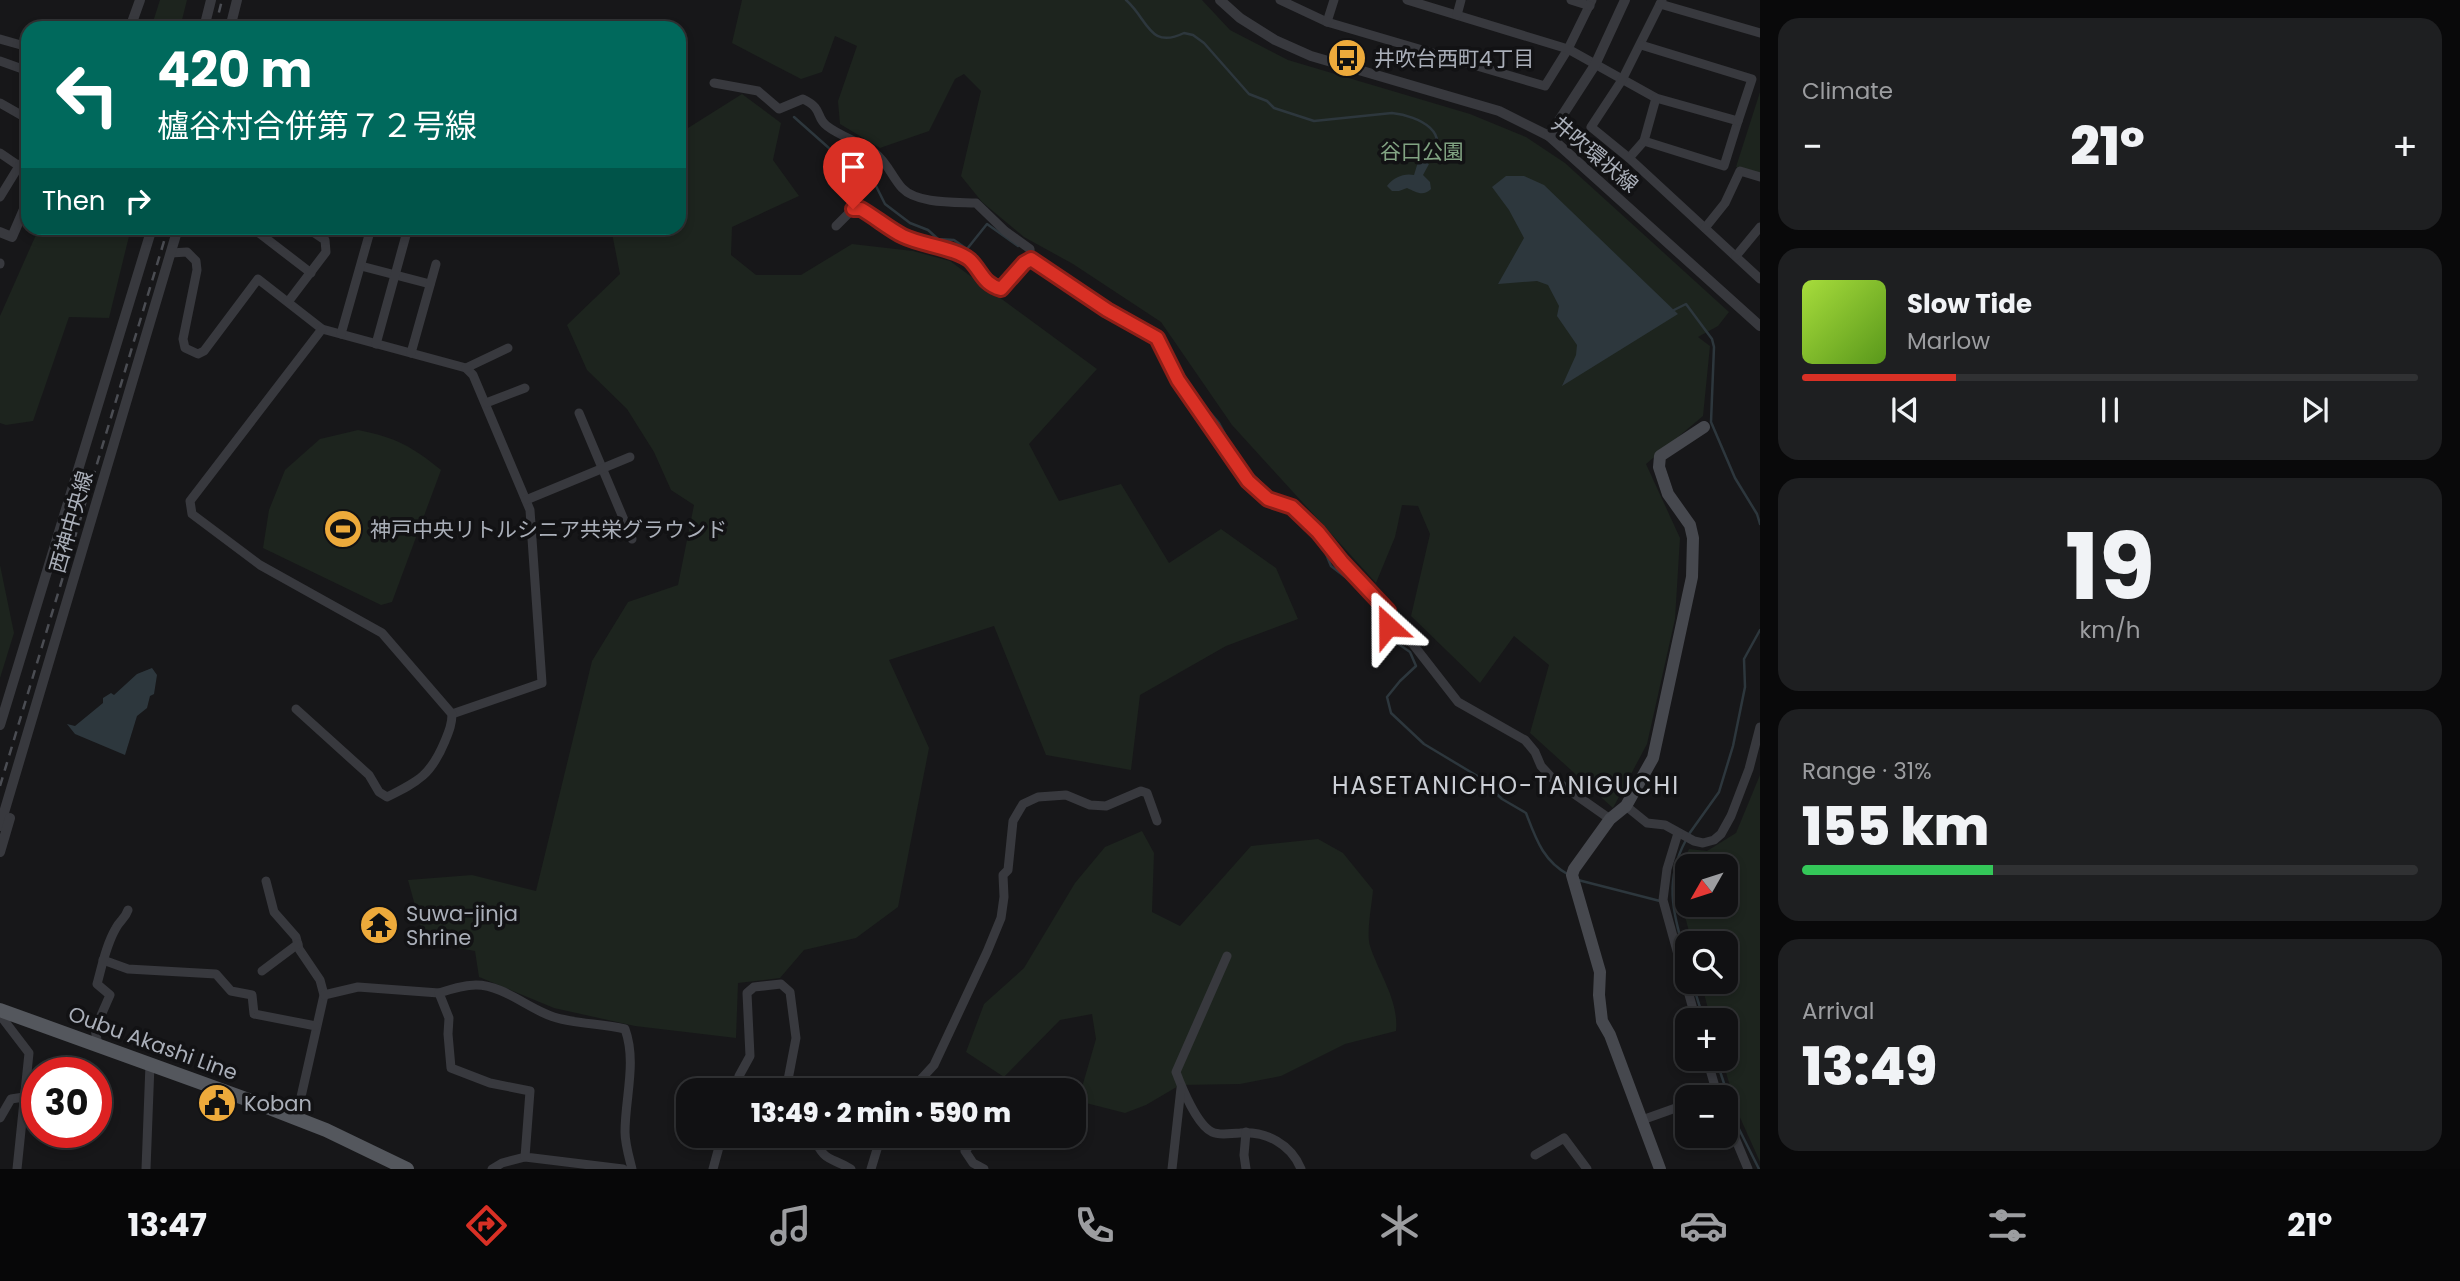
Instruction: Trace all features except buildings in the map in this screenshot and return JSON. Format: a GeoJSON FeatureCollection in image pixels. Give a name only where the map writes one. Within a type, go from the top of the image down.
{"type":"FeatureCollection","features":[{"type":"Feature","properties":{"kind":"main road"},"geometry":{"type":"LineString","coordinates":[[1660,1169],[1602,1021],[1600,972],[1573,878],[1574,869],[1610,819],[1626,806],[1653,758],[1692,577],[1693,538],[1690,525],[1668,494],[1660,467],[1660,456],[1704,427]]}},
{"type":"Feature","properties":{"kind":"main road","name":"Oubu Akashi Line"},"geometry":{"type":"LineString","coordinates":[[0,1012],[296,1118],[407,1169]]}},
{"type":"Feature","properties":{"kind":"street"},"geometry":{"type":"LineString","coordinates":[[132,21],[140,0]]}},
{"type":"Feature","properties":{"kind":"street"},"geometry":{"type":"LineString","coordinates":[[206,21],[211,0]]}},
{"type":"Feature","properties":{"kind":"street"},"geometry":{"type":"LineString","coordinates":[[232,21],[237,0]]}},
{"type":"Feature","properties":{"kind":"street","name":"井吹環状線"},"geometry":{"type":"LineString","coordinates":[[1220,0],[1240,18],[1275,40],[1311,56],[1499,111],[1549,136],[1760,326]]}},
{"type":"Feature","properties":{"kind":"street"},"geometry":{"type":"LineString","coordinates":[[1279,0],[1327,22],[1545,86],[1568,49],[1591,3],[1571,0]]}},
{"type":"Feature","properties":{"kind":"street"},"geometry":{"type":"LineString","coordinates":[[1327,22],[1335,0]]}},
{"type":"Feature","properties":{"kind":"street"},"geometry":{"type":"LineString","coordinates":[[1407,0],[1568,49],[1656,98],[1738,121]]}},
{"type":"Feature","properties":{"kind":"street"},"geometry":{"type":"LineString","coordinates":[[1457,15],[1461,0]]}},
{"type":"Feature","properties":{"kind":"street"},"geometry":{"type":"LineString","coordinates":[[1549,136],[1595,65],[1625,0]]}},
{"type":"Feature","properties":{"kind":"street"},"geometry":{"type":"LineString","coordinates":[[1760,33],[1661,2],[1622,80],[1591,127],[1629,158],[1760,279]]}},
{"type":"Feature","properties":{"kind":"street"},"geometry":{"type":"LineString","coordinates":[[0,39],[21,45]]}},
{"type":"Feature","properties":{"kind":"street"},"geometry":{"type":"LineString","coordinates":[[1640,45],[1752,79],[1724,166],[1644,141]]}},
{"type":"Feature","properties":{"kind":"street"},"geometry":{"type":"LineString","coordinates":[[0,61],[21,68]]}},
{"type":"Feature","properties":{"kind":"street"},"geometry":{"type":"LineString","coordinates":[[715,83],[758,91],[779,109],[803,99],[816,105],[825,125],[878,155],[903,190],[922,198],[943,202],[976,203],[1031,255],[1107,310],[1157,338],[1178,380],[1248,481],[1268,499],[1292,507],[1318,532],[1388,611],[1388,626],[1412,643],[1458,702],[1525,740],[1535,752],[1541,766],[1553,779],[1610,819]]}},
{"type":"Feature","properties":{"kind":"street"},"geometry":{"type":"LineString","coordinates":[[1629,158],[1644,141],[1656,98]]}},
{"type":"Feature","properties":{"kind":"street"},"geometry":{"type":"LineString","coordinates":[[0,103],[21,115]]}},
{"type":"Feature","properties":{"kind":"street"},"geometry":{"type":"LineString","coordinates":[[0,153],[19,166],[0,197]]}},
{"type":"Feature","properties":{"kind":"street"},"geometry":{"type":"LineString","coordinates":[[1705,228],[1725,203],[1740,172],[1760,177]]}},
{"type":"Feature","properties":{"kind":"street"},"geometry":{"type":"LineString","coordinates":[[836,226],[853,209],[861,209],[901,235],[935,248],[953,251],[969,259],[990,286],[1001,289],[1031,255]]}},
{"type":"Feature","properties":{"kind":"street"},"geometry":{"type":"LineString","coordinates":[[0,232],[12,237],[21,216]]}},
{"type":"Feature","properties":{"kind":"street"},"geometry":{"type":"LineString","coordinates":[[1736,256],[1760,227]]}},
{"type":"Feature","properties":{"kind":"street","name":"西神中央線"},"geometry":{"type":"LineString","coordinates":[[1,719],[150,235]]}},
{"type":"Feature","properties":{"kind":"street","name":"西神中央線"},"geometry":{"type":"LineString","coordinates":[[0,826],[176,235]]}},
{"type":"Feature","properties":{"kind":"street"},"geometry":{"type":"LineString","coordinates":[[262,235],[311,273]]}},
{"type":"Feature","properties":{"kind":"street"},"geometry":{"type":"LineString","coordinates":[[288,302],[327,252],[325,240],[318,235]]}},
{"type":"Feature","properties":{"kind":"street"},"geometry":{"type":"LineString","coordinates":[[341,334],[369,235]]}},
{"type":"Feature","properties":{"kind":"street"},"geometry":{"type":"LineString","coordinates":[[376,344],[406,235]]}},
{"type":"Feature","properties":{"kind":"street"},"geometry":{"type":"LineString","coordinates":[[171,253],[187,252],[196,261],[197,270],[183,340],[185,348],[191,352],[198,354],[204,351],[258,279],[322,329],[466,368],[473,375],[530,510],[542,683],[452,714]]}},
{"type":"Feature","properties":{"kind":"street"},"geometry":{"type":"LineString","coordinates":[[411,353],[436,264]]}},
{"type":"Feature","properties":{"kind":"street"},"geometry":{"type":"LineString","coordinates":[[361,266],[430,284]]}},
{"type":"Feature","properties":{"kind":"street"},"geometry":{"type":"LineString","coordinates":[[296,709],[369,775],[379,792],[387,797],[414,783],[435,765],[452,723],[452,714],[382,633],[260,565],[192,514],[190,501],[322,329]]}},
{"type":"Feature","properties":{"kind":"street"},"geometry":{"type":"LineString","coordinates":[[466,368],[508,348]]}},
{"type":"Feature","properties":{"kind":"street"},"geometry":{"type":"LineString","coordinates":[[486,404],[525,388]]}},
{"type":"Feature","properties":{"kind":"street"},"geometry":{"type":"LineString","coordinates":[[579,413],[632,539]]}},
{"type":"Feature","properties":{"kind":"street"},"geometry":{"type":"LineString","coordinates":[[526,500],[630,457]]}},
{"type":"Feature","properties":{"kind":"street"},"geometry":{"type":"LineString","coordinates":[[0,852],[57,639]]}},
{"type":"Feature","properties":{"kind":"street"},"geometry":{"type":"LineString","coordinates":[[1626,806],[1647,823],[1665,825],[1685,837],[1703,843],[1714,840],[1721,834],[1749,769],[1760,727]]}},
{"type":"Feature","properties":{"kind":"street"},"geometry":{"type":"LineString","coordinates":[[923,1078],[934,1065],[1001,918],[1003,875],[1008,870],[1013,821],[1023,804],[1038,797],[1066,795],[1090,805],[1106,806],[1141,791],[1147,793],[1157,821]]}},
{"type":"Feature","properties":{"kind":"street"},"geometry":{"type":"LineString","coordinates":[[1685,837],[1667,869],[1663,900],[1693,1008]]}},
{"type":"Feature","properties":{"kind":"street"},"geometry":{"type":"LineString","coordinates":[[266,881],[274,912],[296,937],[320,980],[324,995],[296,1118]]}},
{"type":"Feature","properties":{"kind":"street"},"geometry":{"type":"LineString","coordinates":[[98,1045],[95,1029],[110,995],[97,984],[117,925],[125,919],[128,909]]}},
{"type":"Feature","properties":{"kind":"street"},"geometry":{"type":"LineString","coordinates":[[262,971],[298,944]]}},
{"type":"Feature","properties":{"kind":"street"},"geometry":{"type":"LineString","coordinates":[[1227,956],[1176,1072],[1181,1087],[1204,1127],[1215,1134],[1255,1132],[1272,1139],[1297,1158],[1301,1169]]}},
{"type":"Feature","properties":{"kind":"street"},"geometry":{"type":"LineString","coordinates":[[103,960],[128,969],[216,974],[231,991],[252,995],[254,1014],[316,1027]]}},
{"type":"Feature","properties":{"kind":"street"},"geometry":{"type":"LineString","coordinates":[[738,1078],[750,1056],[747,993],[754,987],[781,984],[790,992],[796,1038],[789,1078]]}},
{"type":"Feature","properties":{"kind":"street"},"geometry":{"type":"LineString","coordinates":[[324,995],[358,987],[439,993],[463,986],[480,985],[500,991],[544,1014],[562,1020],[625,1029],[630,1042],[625,1131],[632,1169]]}},
{"type":"Feature","properties":{"kind":"street"},"geometry":{"type":"LineString","coordinates":[[439,993],[449,1018],[451,1068],[490,1083],[530,1091],[525,1157]]}},
{"type":"Feature","properties":{"kind":"street"},"geometry":{"type":"LineString","coordinates":[[0,1012],[29,1053],[29,1057]]}},
{"type":"Feature","properties":{"kind":"street"},"geometry":{"type":"LineString","coordinates":[[146,1169],[149,1064]]}},
{"type":"Feature","properties":{"kind":"street"},"geometry":{"type":"LineString","coordinates":[[1172,1169],[1181,1087]]}},
{"type":"Feature","properties":{"kind":"street"},"geometry":{"type":"LineString","coordinates":[[0,1118],[11,1099],[21,1097]]}},
{"type":"Feature","properties":{"kind":"street"},"geometry":{"type":"LineString","coordinates":[[1642,1120],[1675,1108]]}},
{"type":"Feature","properties":{"kind":"street"},"geometry":{"type":"LineString","coordinates":[[17,1169],[21,1128]]}},
{"type":"Feature","properties":{"kind":"street"},"geometry":{"type":"LineString","coordinates":[[1246,1169],[1244,1155],[1247,1132]]}},
{"type":"Feature","properties":{"kind":"street"},"geometry":{"type":"LineString","coordinates":[[1535,1155],[1564,1138],[1587,1169]]}},
{"type":"Feature","properties":{"kind":"street"},"geometry":{"type":"LineString","coordinates":[[1738,1145],[1748,1169]]}},
{"type":"Feature","properties":{"kind":"street"},"geometry":{"type":"LineString","coordinates":[[713,1169],[719,1148]]}},
{"type":"Feature","properties":{"kind":"street"},"geometry":{"type":"LineString","coordinates":[[818,1148],[831,1161],[851,1169]]}},
{"type":"Feature","properties":{"kind":"street"},"geometry":{"type":"LineString","coordinates":[[871,1169],[877,1148]]}},
{"type":"Feature","properties":{"kind":"street"},"geometry":{"type":"LineString","coordinates":[[968,1148],[965,1152],[974,1163],[984,1169]]}},
{"type":"Feature","properties":{"kind":"street"},"geometry":{"type":"LineString","coordinates":[[492,1169],[502,1163],[525,1157],[623,1169]]}},
{"type":"Feature","properties":{"kind":"green space"},"geometry":{"type":"Polygon","coordinates":[[[160,0],[187,0],[182,21],[153,21],[160,0]]]}},
{"type":"Feature","properties":{"kind":"green space","name":"谷口公園"},"geometry":{"type":"Polygon","coordinates":[[[742,0],[1202,0],[1230,30],[1288,60],[1470,114],[1526,137],[1565,163],[1729,312],[1718,326],[1698,337],[1710,346],[1703,416],[1646,464],[1680,538],[1675,619],[1647,744],[1613,808],[1530,733],[1549,665],[1514,636],[1480,683],[1411,616],[1430,534],[1418,506],[1402,505],[1395,537],[1376,583],[1232,425],[1161,322],[1073,264],[1024,237],[982,202],[961,176],[981,91],[964,74],[955,79],[929,131],[880,148],[840,124],[838,101],[857,46],[835,36],[822,72],[801,79],[732,43],[742,0]]]}},
{"type":"Feature","properties":{"kind":"green space"},"geometry":{"type":"Polygon","coordinates":[[[1760,92],[1760,174],[1736,167],[1760,92]]]}},
{"type":"Feature","properties":{"kind":"green space"},"geometry":{"type":"Polygon","coordinates":[[[742,94],[781,123],[773,160],[799,196],[732,227],[731,255],[756,275],[801,275],[852,244],[913,251],[950,261],[1097,369],[1029,444],[1059,501],[1121,484],[1169,563],[1221,529],[1276,568],[1298,619],[1226,646],[1140,695],[1131,770],[1046,755],[994,626],[889,660],[929,748],[898,907],[856,938],[804,950],[780,978],[738,983],[736,1038],[635,1026],[554,1008],[479,977],[475,951],[425,942],[408,880],[472,875],[536,891],[592,661],[628,602],[678,585],[694,505],[671,490],[654,452],[627,409],[587,370],[567,325],[620,274],[612,235],[686,235],[686,127],[742,94]]]}},
{"type":"Feature","properties":{"kind":"green space"},"geometry":{"type":"Polygon","coordinates":[[[36,235],[129,235],[109,318],[69,317],[33,421],[6,425],[0,423],[0,316],[36,235]]]}},
{"type":"Feature","properties":{"kind":"green space","name":"神戸中央リトルシニア共栄グラウンド"},"geometry":{"type":"Polygon","coordinates":[[[358,430],[403,444],[441,470],[392,602],[381,605],[263,548],[269,510],[285,470],[320,439],[358,430]]]}},
{"type":"Feature","properties":{"kind":"green space"},"geometry":{"type":"Polygon","coordinates":[[[0,565],[14,633],[0,678],[0,565]]]}},
{"type":"Feature","properties":{"kind":"green space"},"geometry":{"type":"Polygon","coordinates":[[[1760,775],[1760,1162],[1738,1113],[1738,1085],[1730,1085],[1726,1071],[1738,1071],[1738,1008],[1708,1008],[1704,994],[1738,994],[1738,931],[1689,931],[1685,917],[1738,917],[1738,854],[1687,854],[1689,849],[1707,851],[1736,833],[1760,775]]]}},
{"type":"Feature","properties":{"kind":"green space"},"geometry":{"type":"Polygon","coordinates":[[[1142,831],[1154,853],[1152,912],[1180,926],[1251,846],[1318,839],[1343,853],[1373,890],[1369,940],[1391,998],[1396,1031],[1345,1044],[1281,1076],[1240,1084],[1180,1085],[1146,1105],[1125,1113],[1086,1103],[1085,1078],[1096,1039],[1092,1014],[1060,1020],[1004,1077],[966,1052],[984,1004],[1024,968],[1075,883],[1105,847],[1142,831]]]}},
{"type":"Feature","properties":{"kind":"shaded area"},"geometry":{"type":"Polygon","coordinates":[[[1418,162],[1429,164],[1423,175],[1430,182],[1431,189],[1419,193],[1407,188],[1392,191],[1387,186],[1399,176],[1414,175],[1418,162]]]}},
{"type":"Feature","properties":{"kind":"shaded area"},"geometry":{"type":"Polygon","coordinates":[[[1506,176],[1524,176],[1544,185],[1678,314],[1562,386],[1576,355],[1577,345],[1557,316],[1559,306],[1548,285],[1537,281],[1498,284],[1524,238],[1509,210],[1492,187],[1506,176]]]}},
{"type":"Feature","properties":{"kind":"shaded area"},"geometry":{"type":"Polygon","coordinates":[[[152,668],[157,675],[154,694],[150,696],[147,708],[137,716],[125,755],[75,734],[67,724],[75,726],[103,703],[103,698],[111,693],[114,695],[137,674],[152,668]]]}},
{"type":"Feature","properties":{"kind":"waterway"},"geometry":{"type":"LineString","coordinates":[[1126,0],[1156,35],[1163,38],[1184,33],[1193,35],[1204,43],[1249,94],[1267,101],[1274,108],[1314,121],[1392,113],[1422,122],[1430,128],[1437,143],[1435,152],[1427,163]]}},
{"type":"Feature","properties":{"kind":"waterway"},"geometry":{"type":"LineString","coordinates":[[794,117],[857,173],[875,184],[885,204],[910,223],[928,230],[938,239],[954,240],[967,249],[987,224],[1018,246]]}},
{"type":"Feature","properties":{"kind":"waterway"},"geometry":{"type":"LineString","coordinates":[[1033,254],[1118,310],[1156,329],[1197,397],[1219,423],[1235,453],[1277,498]]}},
{"type":"Feature","properties":{"kind":"waterway"},"geometry":{"type":"LineString","coordinates":[[1674,310],[1686,304],[1712,339],[1711,422],[1735,478],[1757,514],[1760,524]]}},
{"type":"Feature","properties":{"kind":"waterway"},"geometry":{"type":"LineString","coordinates":[[1279,505],[1321,542],[1331,566],[1353,583],[1374,607],[1381,616],[1384,634],[1410,652],[1416,666],[1387,697],[1391,713],[1424,744],[1479,777],[1502,799],[1526,813],[1547,856],[1569,875]]}},
{"type":"Feature","properties":{"kind":"waterway"},"geometry":{"type":"LineString","coordinates":[[1689,834],[1719,792],[1733,746],[1745,687],[1744,659],[1760,630]]}},
{"type":"Feature","properties":{"kind":"waterway"},"geometry":{"type":"LineString","coordinates":[[1679,931],[1673,901],[1674,871],[1686,840]]}},
{"type":"Feature","properties":{"kind":"waterway"},"geometry":{"type":"LineString","coordinates":[[1578,880],[1660,901]]}},
{"type":"Feature","properties":{"kind":"waterway"},"geometry":{"type":"LineString","coordinates":[[1696,994],[1700,1008]]}},
{"type":"Feature","properties":{"kind":"waterway"},"geometry":{"type":"LineString","coordinates":[[1720,1071],[1739,1129],[1759,1169]]}},
{"type":"Feature","properties":{"kind":"railway"},"geometry":{"type":"LineString","coordinates":[[217,21],[222,0]]}},
{"type":"Feature","properties":{"kind":"railway"},"geometry":{"type":"LineString","coordinates":[[0,786],[166,235]]}},
{"type":"Feature","properties":{"kind":"place","name":"井吹台西町4丁目"},"geometry":{"type":"Point","coordinates":[1347,58]}},
{"type":"Feature","properties":{"kind":"place","name":"神戸中央リトルシニア共栄グラウンド"},"geometry":{"type":"Point","coordinates":[343,529]}},
{"type":"Feature","properties":{"kind":"place","name":"Suwa-jinja Shrine"},"geometry":{"type":"Point","coordinates":[379,925]}},
{"type":"Feature","properties":{"kind":"place","name":"Koban"},"geometry":{"type":"Point","coordinates":[217,1103]}},
{"type":"Feature","properties":{"kind":"district","name":"HASETANICHO-TANIGUCHI"},"geometry":{"type":"Point","coordinates":[1506,785]}},
{"type":"Feature","properties":{"kind":"route"},"geometry":{"type":"LineString","coordinates":[[853,209],[861,209],[901,235],[935,248],[953,251],[969,259],[990,286],[1001,289],[1024,263],[1031,259],[1107,310],[1157,338],[1178,380],[1248,481],[1268,499],[1292,507],[1318,532],[1388,611],[1388,626]]}}]}
